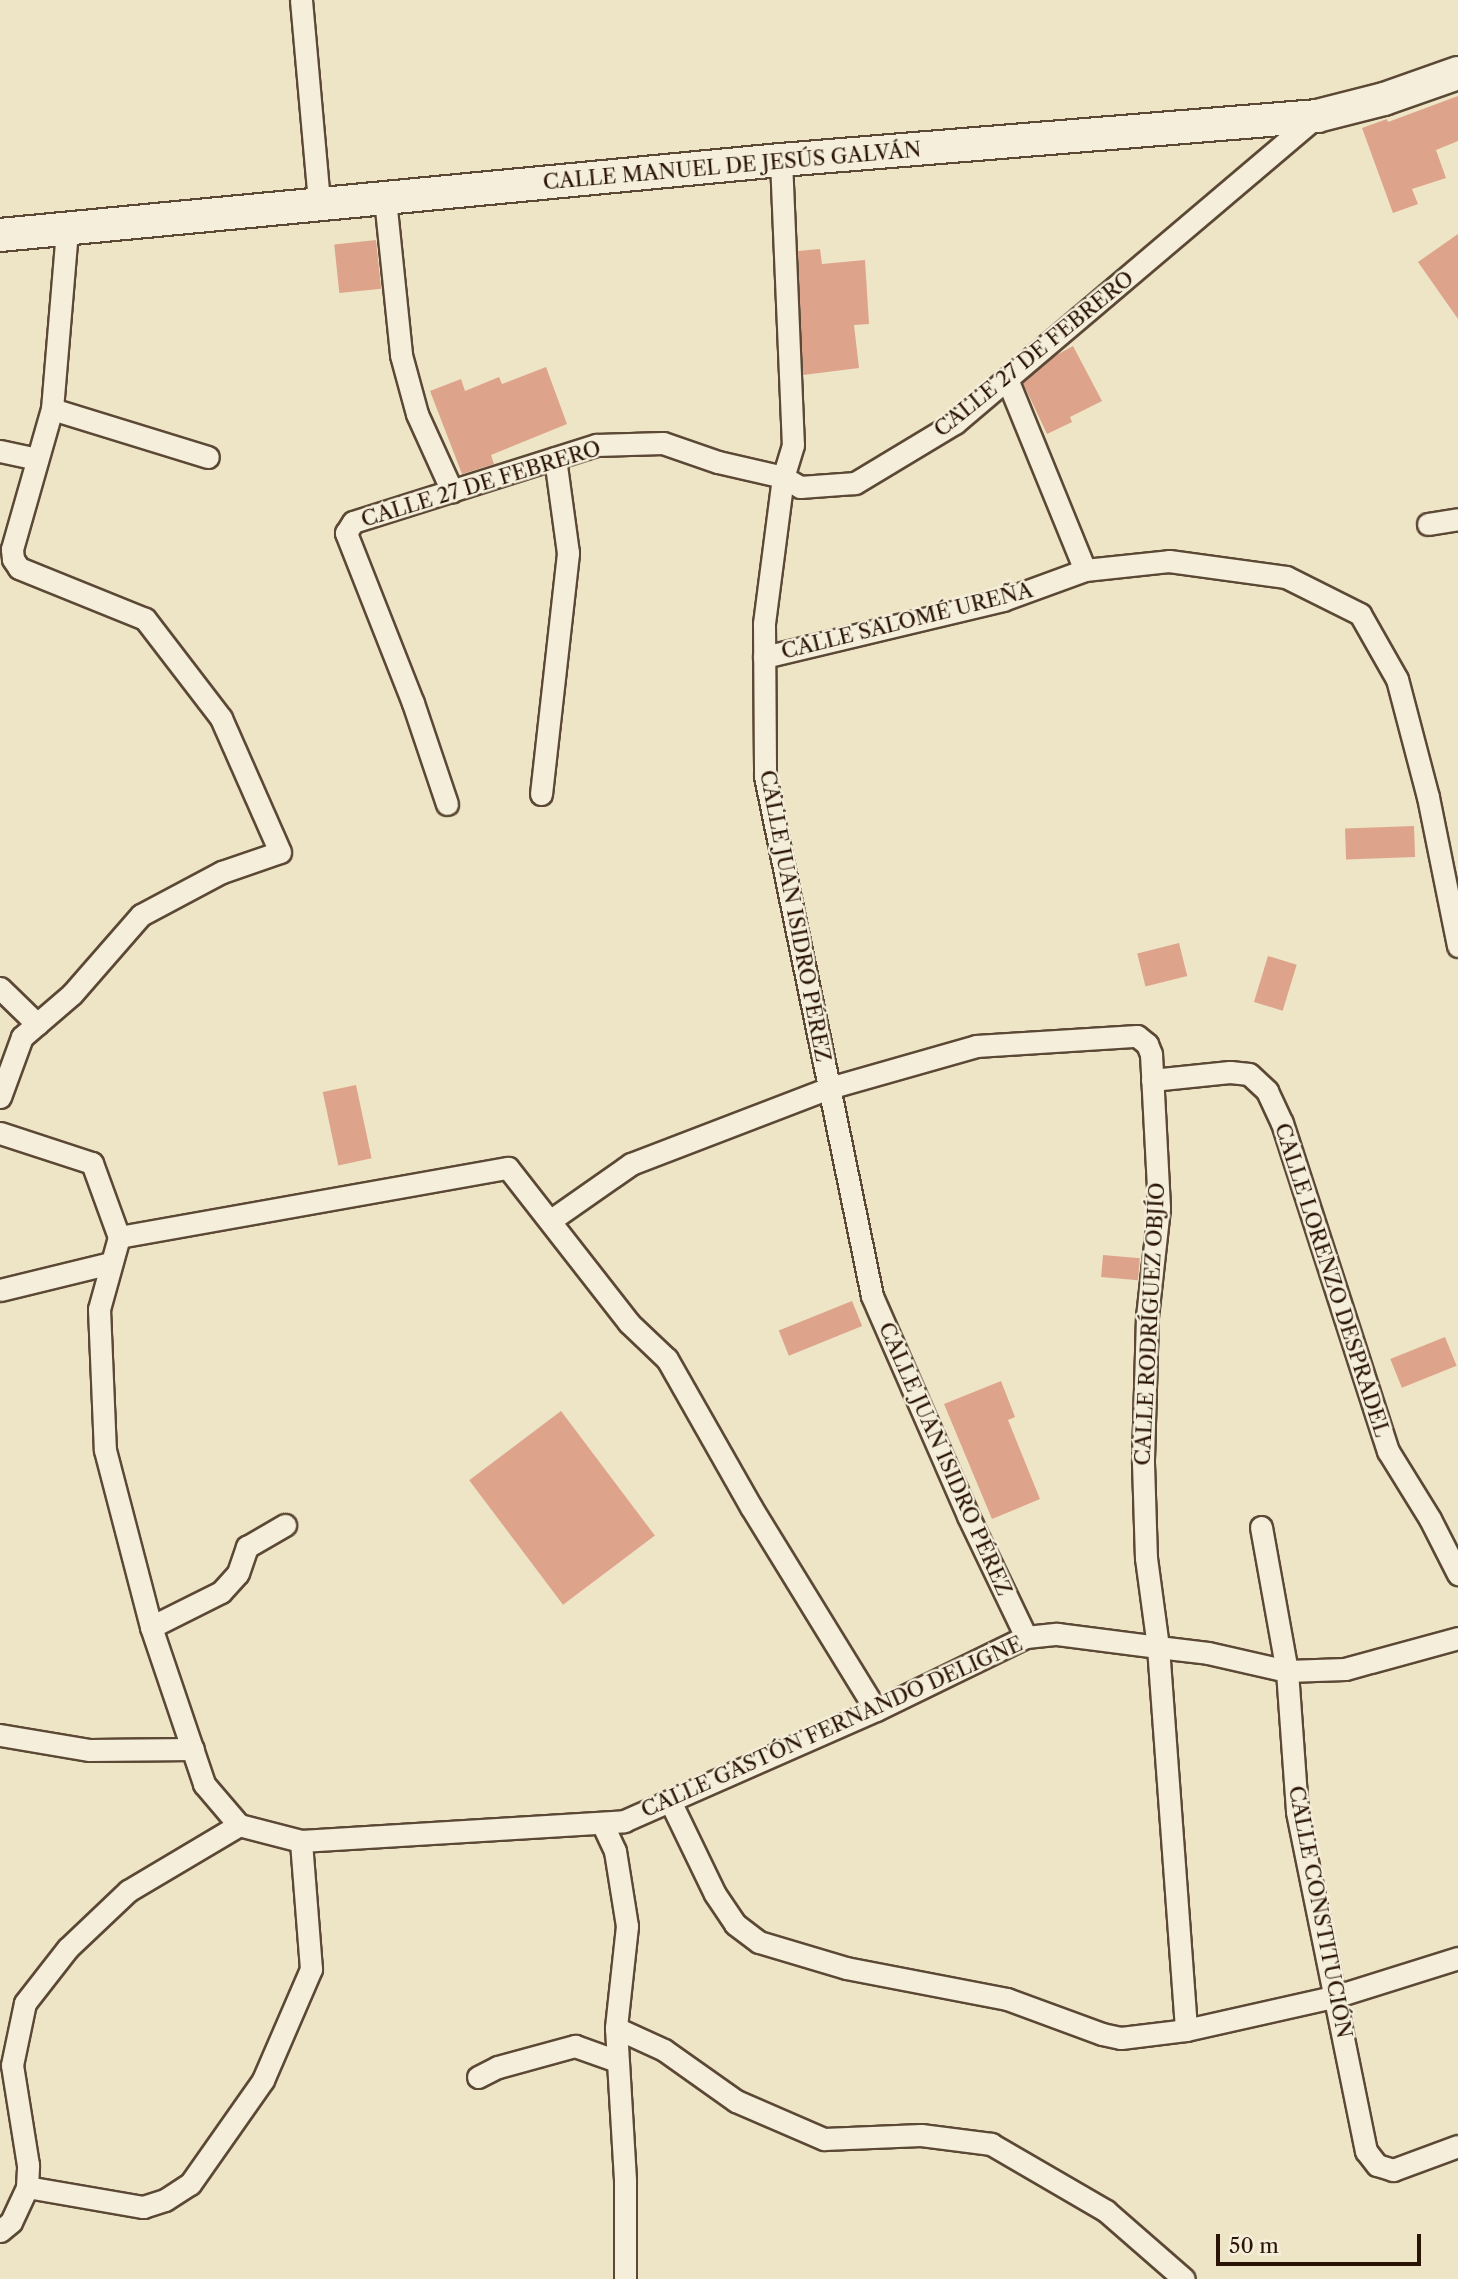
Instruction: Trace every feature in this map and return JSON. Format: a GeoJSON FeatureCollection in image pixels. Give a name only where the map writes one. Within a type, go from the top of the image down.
{"type":"FeatureCollection","features":[{"type":"Feature","properties":{"kind":"street"},"geometry":{"type":"LineString","coordinates":[[300,0],[319,202]]}},
{"type":"Feature","properties":{"kind":"street","name":"CALLE MANUEL DE JESÚS GALVÁN"},"geometry":{"type":"LineString","coordinates":[[0,235],[319,202],[385,199],[781,160],[1317,116],[1384,99],[1458,73]]}},
{"type":"Feature","properties":{"kind":"street","name":"CALLE 27 DE FEBRERO"},"geometry":{"type":"LineString","coordinates":[[447,804],[412,702],[346,533],[349,526],[596,445],[663,443],[718,463],[783,477],[800,487],[855,482],[954,423],[1317,116]]}},
{"type":"Feature","properties":{"kind":"street","name":"CALLE JUAN ISIDRO PÉREZ"},"geometry":{"type":"LineString","coordinates":[[781,160],[793,445],[783,477],[764,624],[765,776],[872,1296],[968,1516],[1026,1637]]}},
{"type":"Feature","properties":{"kind":"street"},"geometry":{"type":"LineString","coordinates":[[385,199],[401,355],[417,414],[453,491]]}},
{"type":"Feature","properties":{"kind":"street"},"geometry":{"type":"LineString","coordinates":[[0,1097],[22,1037],[72,994],[141,915],[222,872],[280,852],[221,718],[145,619],[19,568],[13,559],[12,549],[52,409],[66,229]]}},
{"type":"Feature","properties":{"kind":"street"},"geometry":{"type":"LineString","coordinates":[[1007,379],[1085,570]]}},
{"type":"Feature","properties":{"kind":"street"},"geometry":{"type":"LineString","coordinates":[[52,409],[208,457]]}},
{"type":"Feature","properties":{"kind":"street"},"geometry":{"type":"LineString","coordinates":[[0,451],[37,459]]}},
{"type":"Feature","properties":{"kind":"street"},"geometry":{"type":"LineString","coordinates":[[541,794],[568,553],[555,458]]}},
{"type":"Feature","properties":{"kind":"street"},"geometry":{"type":"LineString","coordinates":[[1428,524],[1458,519]]}},
{"type":"Feature","properties":{"kind":"street","name":"CALLE SALOMÉ UREÑA"},"geometry":{"type":"LineString","coordinates":[[764,657],[1003,600],[1085,570],[1169,561],[1286,577],[1360,614],[1396,680],[1428,797],[1458,946]]}},
{"type":"Feature","properties":{"kind":"street"},"geometry":{"type":"LineString","coordinates":[[0,988],[37,1024]]}},
{"type":"Feature","properties":{"kind":"street","name":"CALLE RODRÍGUEZ OBJÍO"},"geometry":{"type":"LineString","coordinates":[[551,1220],[631,1164],[829,1088],[976,1046],[1137,1036],[1147,1044],[1151,1054],[1159,1208],[1147,1316],[1143,1463],[1146,1558],[1158,1647],[1186,2030]]}},
{"type":"Feature","properties":{"kind":"street","name":"CALLE LORENZO DESPRADEL"},"geometry":{"type":"LineString","coordinates":[[1152,1080],[1230,1072],[1249,1074],[1267,1091],[1286,1136],[1388,1451],[1430,1519],[1458,1574]]}},
{"type":"Feature","properties":{"kind":"street"},"geometry":{"type":"LineString","coordinates":[[0,1133],[92,1163],[118,1237],[99,1309],[105,1450],[151,1628],[204,1784],[239,1825],[128,1891],[68,1948],[25,2003],[12,2066],[28,2165],[27,2187],[11,2222],[0,2231]]}},
{"type":"Feature","properties":{"kind":"street"},"geometry":{"type":"LineString","coordinates":[[118,1237],[503,1167],[514,1172],[629,1323],[667,1359],[751,1507],[876,1710]]}},
{"type":"Feature","properties":{"kind":"street"},"geometry":{"type":"LineString","coordinates":[[0,1290],[111,1263]]}},
{"type":"Feature","properties":{"kind":"street"},"geometry":{"type":"LineString","coordinates":[[151,1628],[221,1592],[238,1573],[247,1547],[285,1525]]}},
{"type":"Feature","properties":{"kind":"street","name":"CALLE CONSTITUCIÓN"},"geometry":{"type":"LineString","coordinates":[[1261,1527],[1287,1671],[1297,1812],[1337,1996],[1366,2151],[1377,2165],[1393,2170],[1458,2146]]}},
{"type":"Feature","properties":{"kind":"street","name":"CALLE GASTÓN FERNANDO DELIGNE"},"geometry":{"type":"LineString","coordinates":[[239,1825],[301,1841],[624,1821],[876,1710],[1026,1637],[1057,1634],[1208,1653],[1287,1671],[1345,1669],[1458,1638]]}},
{"type":"Feature","properties":{"kind":"street"},"geometry":{"type":"LineString","coordinates":[[0,1735],[90,1750],[192,1749]]}},
{"type":"Feature","properties":{"kind":"street"},"geometry":{"type":"LineString","coordinates":[[670,1801],[715,1894],[736,1924],[759,1942],[846,1968],[1007,1999],[1102,2034],[1121,2038],[1186,2030],[1337,1996],[1458,1958]]}},
{"type":"Feature","properties":{"kind":"street"},"geometry":{"type":"LineString","coordinates":[[602,1823],[615,1851],[626,1926],[616,2028],[625,2180],[625,2279]]}},
{"type":"Feature","properties":{"kind":"street"},"geometry":{"type":"LineString","coordinates":[[27,2187],[143,2207],[165,2200],[190,2184],[262,2080],[311,1969],[301,1841]]}},
{"type":"Feature","properties":{"kind":"street"},"geometry":{"type":"LineString","coordinates":[[616,2028],[664,2050],[736,2101],[824,2140],[921,2135],[991,2144],[1106,2211],[1184,2279]]}},
{"type":"Feature","properties":{"kind":"street"},"geometry":{"type":"LineString","coordinates":[[478,2077],[498,2067],[575,2046],[617,2061]]}},
{"type":"Feature","properties":{"kind":"building"},"geometry":{"type":"Polygon","coordinates":[[[1458,96],[1458,141],[1436,150],[1446,178],[1412,189],[1418,204],[1393,213],[1362,128],[1387,119],[1388,122],[1458,96]]]}},
{"type":"Feature","properties":{"kind":"building"},"geometry":{"type":"Polygon","coordinates":[[[1458,234],[1458,319],[1418,262],[1458,234]]]}},
{"type":"Feature","properties":{"kind":"building"},"geometry":{"type":"Polygon","coordinates":[[[376,240],[381,289],[339,293],[334,244],[376,240]]]}},
{"type":"Feature","properties":{"kind":"building"},"geometry":{"type":"Polygon","coordinates":[[[820,249],[822,264],[865,260],[869,324],[854,325],[859,368],[803,375],[798,251],[820,249]]]}},
{"type":"Feature","properties":{"kind":"building"},"geometry":{"type":"Polygon","coordinates":[[[1073,346],[1102,401],[1070,417],[1072,422],[1047,434],[1023,383],[1053,357],[1073,346]]]}},
{"type":"Feature","properties":{"kind":"building"},"geometry":{"type":"Polygon","coordinates":[[[546,367],[567,424],[491,455],[494,464],[462,474],[430,391],[461,379],[465,391],[499,377],[502,384],[546,367]]]}},
{"type":"Feature","properties":{"kind":"building"},"geometry":{"type":"Polygon","coordinates":[[[1414,826],[1415,857],[1346,859],[1345,828],[1414,826]]]}},
{"type":"Feature","properties":{"kind":"building"},"geometry":{"type":"Polygon","coordinates":[[[1179,943],[1187,976],[1146,986],[1137,953],[1179,943]]]}},
{"type":"Feature","properties":{"kind":"building"},"geometry":{"type":"Polygon","coordinates":[[[1268,956],[1297,965],[1283,1011],[1254,1002],[1268,956]]]}},
{"type":"Feature","properties":{"kind":"building"},"geometry":{"type":"Polygon","coordinates":[[[356,1085],[372,1158],[338,1165],[323,1092],[356,1085]]]}},
{"type":"Feature","properties":{"kind":"building"},"geometry":{"type":"Polygon","coordinates":[[[1103,1255],[1140,1258],[1138,1280],[1101,1277],[1103,1255]]]}},
{"type":"Feature","properties":{"kind":"building"},"geometry":{"type":"Polygon","coordinates":[[[852,1301],[862,1326],[789,1356],[779,1331],[852,1301]]]}},
{"type":"Feature","properties":{"kind":"building"},"geometry":{"type":"Polygon","coordinates":[[[1445,1337],[1457,1366],[1402,1388],[1390,1359],[1445,1337]]]}},
{"type":"Feature","properties":{"kind":"building"},"geometry":{"type":"Polygon","coordinates":[[[1001,1381],[1015,1417],[1008,1420],[1040,1499],[992,1519],[944,1404],[1001,1381]]]}},
{"type":"Feature","properties":{"kind":"building"},"geometry":{"type":"Polygon","coordinates":[[[561,1411],[655,1536],[563,1605],[469,1480],[561,1411]]]}}]}
